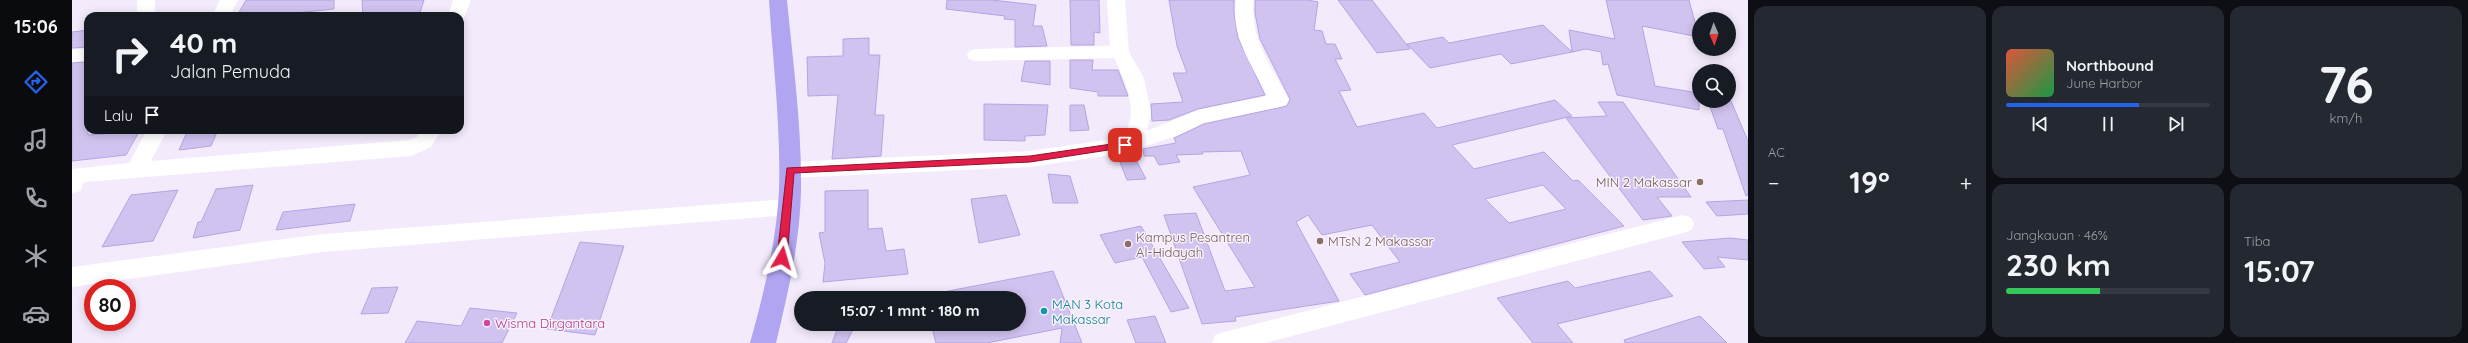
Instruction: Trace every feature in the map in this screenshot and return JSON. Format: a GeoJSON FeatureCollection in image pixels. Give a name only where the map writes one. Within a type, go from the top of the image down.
{"type":"FeatureCollection","features":[{"type":"Feature","properties":{"kind":"highway"},"geometry":{"type":"LineString","coordinates":[[763,343],[780,273],[788,210],[790,170],[778,0]]}},
{"type":"Feature","properties":{"kind":"street"},"geometry":{"type":"LineString","coordinates":[[146,0],[146,12]]}},
{"type":"Feature","properties":{"kind":"street"},"geometry":{"type":"LineString","coordinates":[[223,12],[230,0]]}},
{"type":"Feature","properties":{"kind":"street"},"geometry":{"type":"LineString","coordinates":[[458,12],[462,0]]}},
{"type":"Feature","properties":{"kind":"street"},"geometry":{"type":"LineString","coordinates":[[1116,0],[1120,52],[1134,78],[1141,113],[1138,128],[1125,145]]}},
{"type":"Feature","properties":{"kind":"street"},"geometry":{"type":"LineString","coordinates":[[790,170],[1030,159],[1125,145],[1172,130],[1198,117],[1279,100],[1245,32],[1243,12],[1245,0]]}},
{"type":"Feature","properties":{"kind":"street"},"geometry":{"type":"LineString","coordinates":[[976,55],[1120,52]]}},
{"type":"Feature","properties":{"kind":"street"},"geometry":{"type":"LineString","coordinates":[[72,56],[84,54]]}},
{"type":"Feature","properties":{"kind":"street"},"geometry":{"type":"LineString","coordinates":[[135,171],[156,134]]}},
{"type":"Feature","properties":{"kind":"street"},"geometry":{"type":"LineString","coordinates":[[74,179],[135,171],[411,148],[424,142],[429,138],[430,134]]}},
{"type":"Feature","properties":{"kind":"street"},"geometry":{"type":"LineString","coordinates":[[72,276],[323,243],[788,210]]}},
{"type":"Feature","properties":{"kind":"street"},"geometry":{"type":"LineString","coordinates":[[72,285],[320,253],[788,210]]}},
{"type":"Feature","properties":{"kind":"street"},"geometry":{"type":"LineString","coordinates":[[1224,343],[1683,224]]}},
{"type":"Feature","properties":{"kind":"building"},"geometry":{"type":"Polygon","coordinates":[[[246,0],[334,0],[334,9],[305,12],[239,12],[246,0]]]}},
{"type":"Feature","properties":{"kind":"building"},"geometry":{"type":"Polygon","coordinates":[[[362,0],[424,0],[420,12],[363,12],[362,0]]]}},
{"type":"Feature","properties":{"kind":"building"},"geometry":{"type":"Polygon","coordinates":[[[947,0],[992,0],[1036,5],[1033,26],[1042,26],[1047,46],[1015,47],[1015,20],[1004,19],[1005,16],[946,9],[947,0]]]}},
{"type":"Feature","properties":{"kind":"building"},"geometry":{"type":"Polygon","coordinates":[[[1070,0],[1099,0],[1100,33],[1094,32],[1094,45],[1071,45],[1070,0]]]}},
{"type":"Feature","properties":{"kind":"building"},"geometry":{"type":"Polygon","coordinates":[[[1169,0],[1234,0],[1234,13],[1238,38],[1265,95],[1198,109],[1169,120],[1152,121],[1151,104],[1183,102],[1173,73],[1187,73],[1177,46],[1169,0]]]}},
{"type":"Feature","properties":{"kind":"building"},"geometry":{"type":"Polygon","coordinates":[[[1255,0],[1308,0],[1318,2],[1314,30],[1322,31],[1326,44],[1335,44],[1342,59],[1335,59],[1351,90],[1339,91],[1357,127],[1424,113],[1437,128],[1555,100],[1572,116],[1452,145],[1474,169],[1544,152],[1573,181],[1578,180],[1624,226],[1365,295],[1350,274],[1400,262],[1372,225],[1322,235],[1308,215],[1296,222],[1339,301],[1235,317],[1236,321],[1202,324],[1164,215],[1196,213],[1225,291],[1255,287],[1193,187],[1250,175],[1241,151],[1202,152],[1203,154],[1176,155],[1180,162],[1159,165],[1154,156],[1144,156],[1143,149],[1176,143],[1174,138],[1204,124],[1287,106],[1290,99],[1260,39],[1255,13],[1255,0]],[[1543,185],[1485,199],[1509,223],[1566,209],[1543,185]]]}},
{"type":"Feature","properties":{"kind":"building"},"geometry":{"type":"Polygon","coordinates":[[[1338,0],[1372,0],[1410,49],[1377,53],[1338,0]]]}},
{"type":"Feature","properties":{"kind":"building"},"geometry":{"type":"Polygon","coordinates":[[[1606,0],[1689,0],[1692,12],[1692,36],[1642,26],[1655,86],[1692,92],[1692,108],[1699,108],[1699,110],[1617,95],[1608,64],[1603,65],[1601,52],[1586,49],[1572,52],[1569,30],[1615,39],[1606,0]]]}},
{"type":"Feature","properties":{"kind":"building"},"geometry":{"type":"Polygon","coordinates":[[[1543,25],[1572,52],[1511,64],[1501,54],[1430,68],[1407,44],[1443,37],[1449,43],[1543,25]]]}},
{"type":"Feature","properties":{"kind":"building"},"geometry":{"type":"Polygon","coordinates":[[[84,30],[84,47],[72,48],[72,32],[84,30]]]}},
{"type":"Feature","properties":{"kind":"building"},"geometry":{"type":"Polygon","coordinates":[[[869,38],[869,55],[880,55],[875,115],[884,115],[881,156],[832,159],[838,95],[808,96],[807,57],[843,56],[843,39],[869,38]]]}},
{"type":"Feature","properties":{"kind":"building"},"geometry":{"type":"Polygon","coordinates":[[[1070,60],[1093,60],[1092,70],[1118,70],[1128,96],[1098,96],[1098,92],[1070,88],[1070,60]]]}},
{"type":"Feature","properties":{"kind":"building"},"geometry":{"type":"Polygon","coordinates":[[[1025,61],[1050,61],[1050,85],[1021,81],[1025,61]]]}},
{"type":"Feature","properties":{"kind":"building"},"geometry":{"type":"Polygon","coordinates":[[[84,62],[84,134],[138,134],[126,155],[72,161],[72,63],[84,62]]]}},
{"type":"Feature","properties":{"kind":"building"},"geometry":{"type":"Polygon","coordinates":[[[1598,102],[1623,102],[1691,197],[1657,197],[1672,216],[1643,220],[1566,118],[1607,116],[1598,102]]]}},
{"type":"Feature","properties":{"kind":"building"},"geometry":{"type":"Polygon","coordinates":[[[984,104],[1048,105],[1045,135],[1025,136],[1025,141],[984,140],[984,104]]]}},
{"type":"Feature","properties":{"kind":"building"},"geometry":{"type":"Polygon","coordinates":[[[1070,105],[1084,105],[1089,130],[1070,131],[1070,105]]]}},
{"type":"Feature","properties":{"kind":"building"},"geometry":{"type":"Polygon","coordinates":[[[1710,108],[1734,108],[1748,141],[1748,195],[1746,196],[1723,129],[1718,129],[1710,108]]]}},
{"type":"Feature","properties":{"kind":"building"},"geometry":{"type":"Polygon","coordinates":[[[186,134],[216,134],[211,146],[179,150],[186,134]]]}},
{"type":"Feature","properties":{"kind":"building"},"geometry":{"type":"Polygon","coordinates":[[[1135,158],[1146,179],[1127,180],[1120,162],[1135,158]]]}},
{"type":"Feature","properties":{"kind":"building"},"geometry":{"type":"Polygon","coordinates":[[[1048,174],[1070,176],[1078,203],[1053,203],[1048,174]]]}},
{"type":"Feature","properties":{"kind":"building"},"geometry":{"type":"Polygon","coordinates":[[[253,185],[240,230],[193,238],[198,222],[201,222],[216,189],[253,185]]]}},
{"type":"Feature","properties":{"kind":"building"},"geometry":{"type":"Polygon","coordinates":[[[178,190],[153,241],[102,247],[131,195],[178,190]]]}},
{"type":"Feature","properties":{"kind":"building"},"geometry":{"type":"Polygon","coordinates":[[[868,190],[868,229],[882,228],[886,251],[904,249],[908,274],[823,282],[825,263],[819,233],[825,232],[825,191],[868,190]]]}},
{"type":"Feature","properties":{"kind":"building"},"geometry":{"type":"Polygon","coordinates":[[[1006,195],[1020,235],[979,243],[971,199],[1006,195]]]}},
{"type":"Feature","properties":{"kind":"building"},"geometry":{"type":"Polygon","coordinates":[[[1748,200],[1748,214],[1717,216],[1706,202],[1748,200]]]}},
{"type":"Feature","properties":{"kind":"building"},"geometry":{"type":"Polygon","coordinates":[[[355,204],[350,221],[276,230],[283,212],[355,204]]]}},
{"type":"Feature","properties":{"kind":"building"},"geometry":{"type":"Polygon","coordinates":[[[1141,226],[1189,308],[1171,312],[1142,257],[1115,263],[1100,235],[1141,226]]]}},
{"type":"Feature","properties":{"kind":"building"},"geometry":{"type":"Polygon","coordinates":[[[1730,238],[1748,240],[1748,260],[1717,257],[1725,267],[1704,269],[1682,242],[1730,238]]]}},
{"type":"Feature","properties":{"kind":"building"},"geometry":{"type":"Polygon","coordinates":[[[580,242],[624,246],[595,335],[547,329],[580,242]]]}},
{"type":"Feature","properties":{"kind":"building","name":"MAN 3 Kota Makassar"},"geometry":{"type":"Polygon","coordinates":[[[1053,271],[1082,343],[1060,343],[1062,328],[987,343],[936,343],[933,331],[1026,331],[1026,291],[948,291],[1053,271]]]}},
{"type":"Feature","properties":{"kind":"building"},"geometry":{"type":"Polygon","coordinates":[[[1650,271],[1673,296],[1557,324],[1573,343],[1533,343],[1497,298],[1568,281],[1575,288],[1650,271]]]}},
{"type":"Feature","properties":{"kind":"building"},"geometry":{"type":"Polygon","coordinates":[[[398,287],[388,313],[361,314],[372,288],[398,287]]]}},
{"type":"Feature","properties":{"kind":"building","name":"Wisma Dirgantara"},"geometry":{"type":"Polygon","coordinates":[[[470,308],[517,313],[502,343],[405,343],[417,321],[461,326],[470,308]]]}},
{"type":"Feature","properties":{"kind":"building"},"geometry":{"type":"Polygon","coordinates":[[[1155,316],[1166,343],[1136,343],[1127,320],[1155,316]]]}},
{"type":"Feature","properties":{"kind":"building"},"geometry":{"type":"Polygon","coordinates":[[[1700,316],[1727,343],[1625,343],[1624,340],[1700,316]]]}},
{"type":"Feature","properties":{"kind":"building"},"geometry":{"type":"Polygon","coordinates":[[[836,331],[852,331],[846,343],[832,343],[836,331]]]}},
{"type":"Feature","properties":{"kind":"place","name":"MIN 2 Makassar"},"geometry":{"type":"Point","coordinates":[1700,182]}},
{"type":"Feature","properties":{"kind":"place","name":"MTsN 2 Makassar"},"geometry":{"type":"Point","coordinates":[1320,241]}},
{"type":"Feature","properties":{"kind":"place","name":"Kampus Pesantren Al-Hidayah"},"geometry":{"type":"Point","coordinates":[1128,244]}},
{"type":"Feature","properties":{"kind":"place","name":"MAN 3 Kota Makassar"},"geometry":{"type":"Point","coordinates":[1044,311]}},
{"type":"Feature","properties":{"kind":"place","name":"Wisma Dirgantara"},"geometry":{"type":"Point","coordinates":[487,323]}},
{"type":"Feature","properties":{"kind":"route"},"geometry":{"type":"LineString","coordinates":[[782,258],[788,207],[790,170],[1030,159],[1125,145]]}}]}
